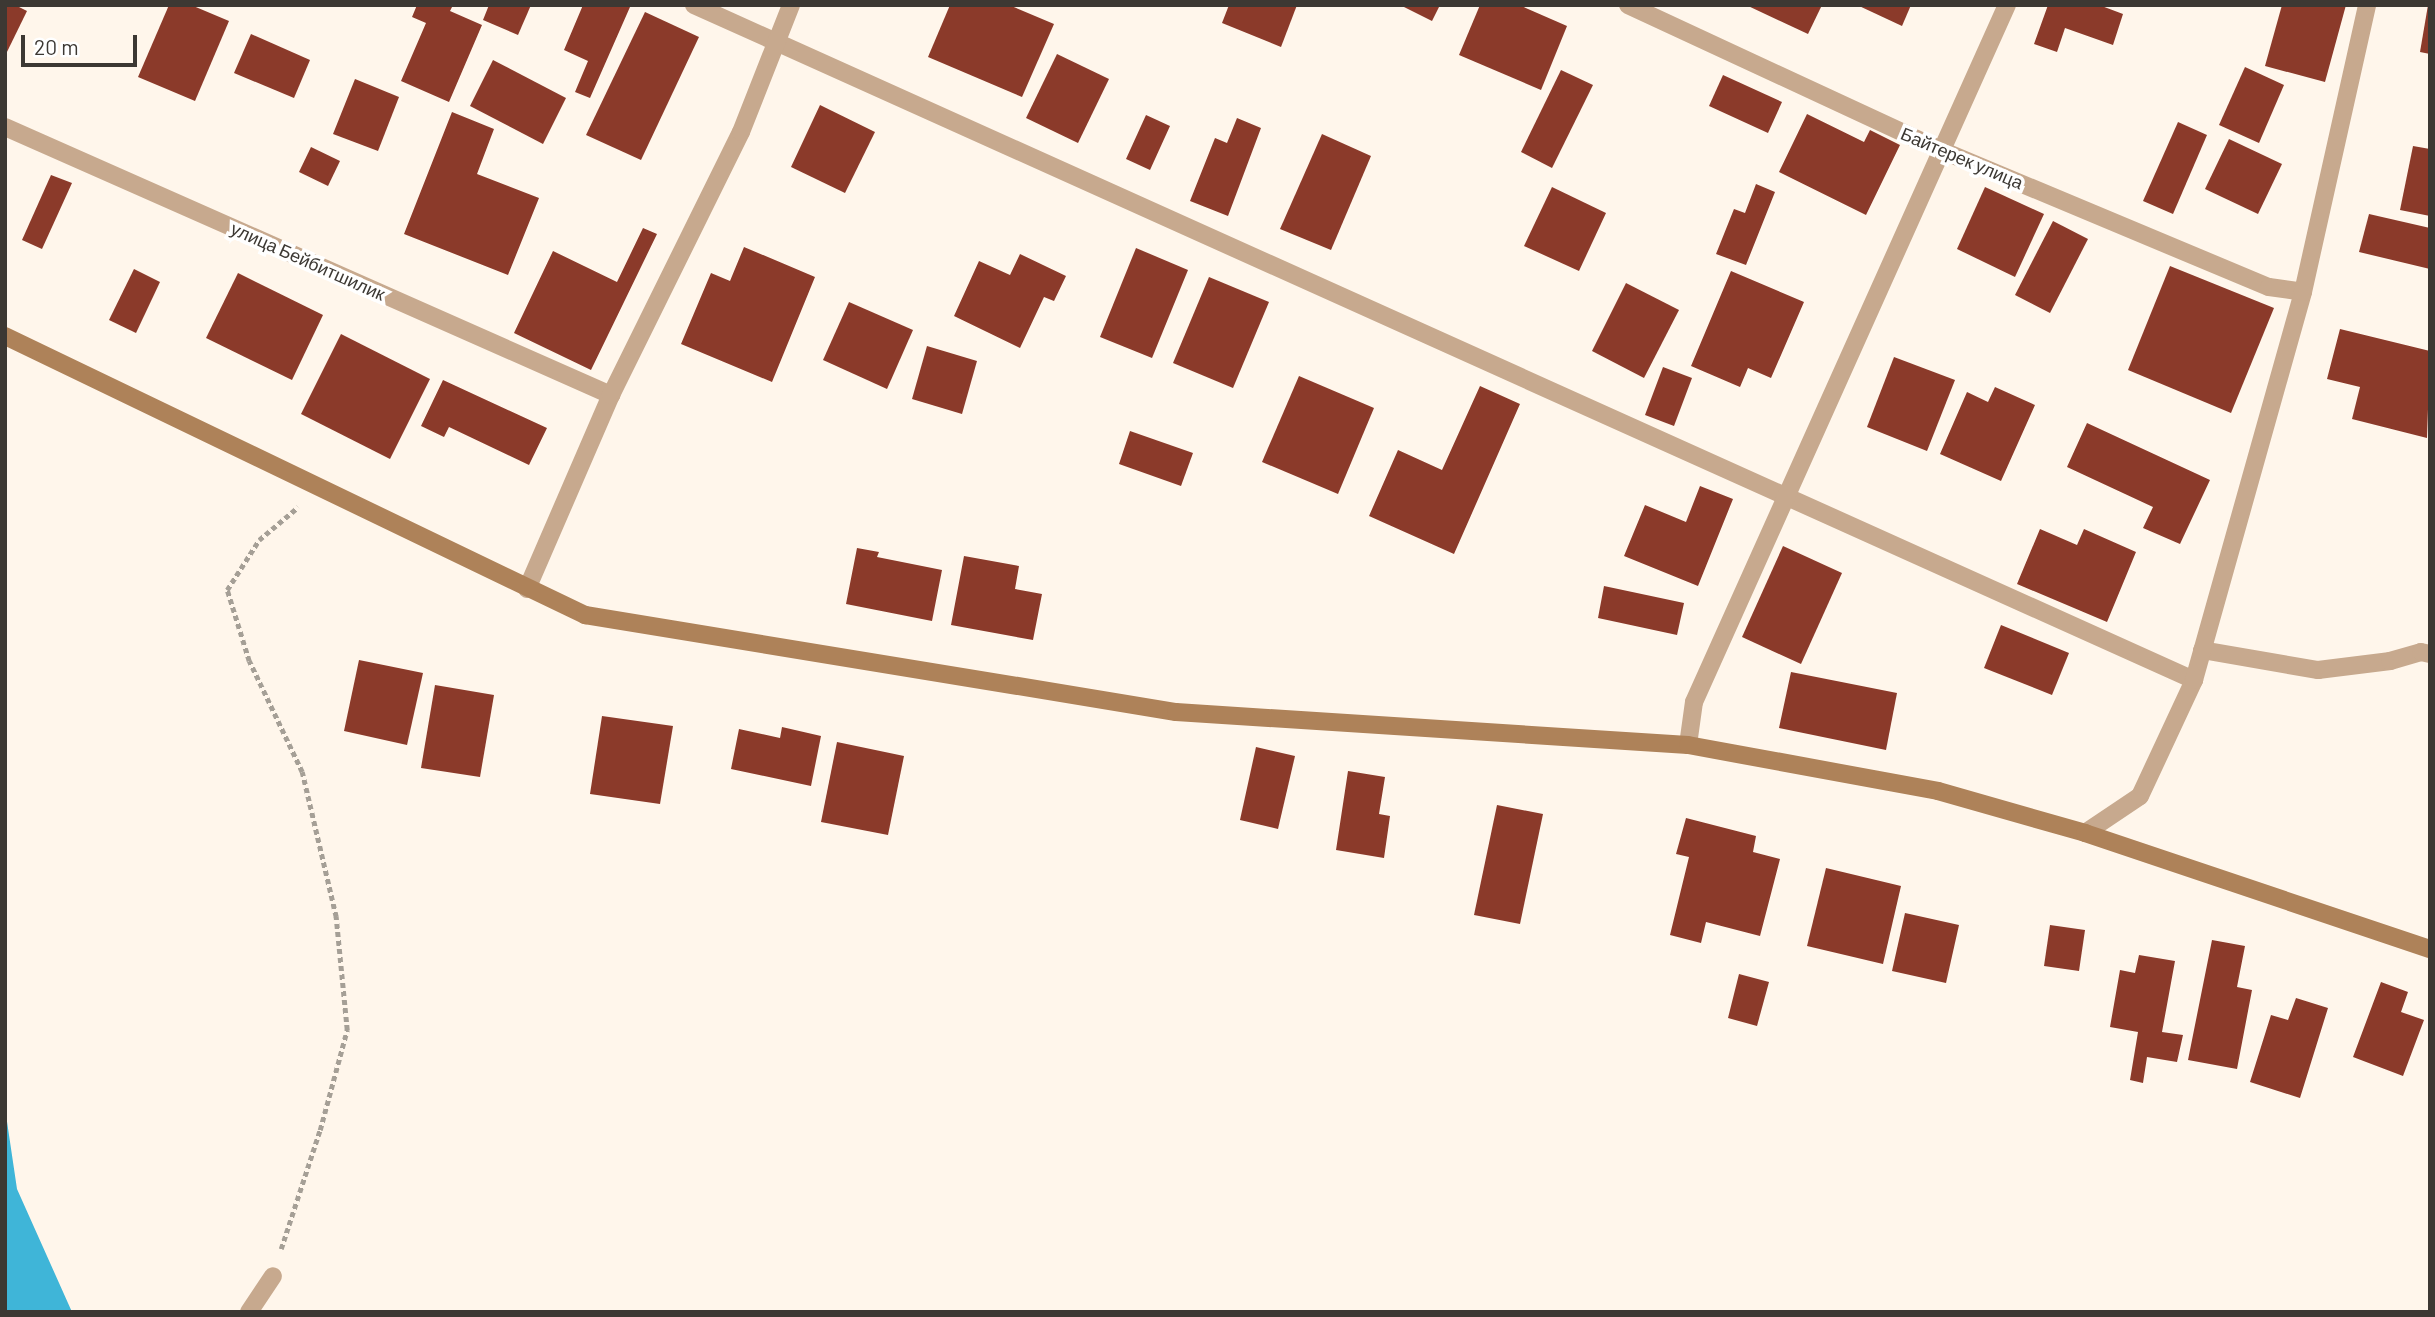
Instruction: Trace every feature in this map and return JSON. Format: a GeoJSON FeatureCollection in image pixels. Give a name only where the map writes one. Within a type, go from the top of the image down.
{"type":"FeatureCollection","features":[{"type":"Feature","properties":{"kind":"street"},"geometry":{"type":"LineString","coordinates":[[694,5],[2194,680]]}},
{"type":"Feature","properties":{"kind":"street"},"geometry":{"type":"LineString","coordinates":[[527,589],[611,395],[741,132],[791,5]]}},
{"type":"Feature","properties":{"kind":"street","name":"Байтерек улица"},"geometry":{"type":"LineString","coordinates":[[1628,5],[1941,150],[2269,287],[2303,292]]}},
{"type":"Feature","properties":{"kind":"street"},"geometry":{"type":"LineString","coordinates":[[1688,745],[1694,702],[2007,5]]}},
{"type":"Feature","properties":{"kind":"street"},"geometry":{"type":"LineString","coordinates":[[2085,833],[2140,796],[2194,680],[2303,292],[2367,5]]}},
{"type":"Feature","properties":{"kind":"street","name":"улица Бейбитшилик"},"geometry":{"type":"LineString","coordinates":[[5,127],[611,395]]}},
{"type":"Feature","properties":{"kind":"street"},"geometry":{"type":"LineString","coordinates":[[5,336],[584,615],[1176,712],[1688,745],[1938,791],[2085,833],[2430,949]]}},
{"type":"Feature","properties":{"kind":"street"},"geometry":{"type":"LineString","coordinates":[[2202,650],[2318,670],[2390,661],[2421,652],[2430,654]]}},
{"type":"Feature","properties":{"kind":"street"},"geometry":{"type":"LineString","coordinates":[[249,1312],[272,1276]]}},
{"type":"Feature","properties":{"kind":"path"},"geometry":{"type":"LineString","coordinates":[[272,1276],[320,1130],[347,1030],[336,917],[302,772],[249,661],[226,590],[259,540],[320,489]]}},
{"type":"Feature","properties":{"kind":"water"},"geometry":{"type":"Polygon","coordinates":[[[5,1108],[17,1189],[72,1312],[5,1312],[5,1108]]]}},
{"type":"Feature","properties":{"kind":"building"},"geometry":{"type":"Polygon","coordinates":[[[5,5],[15,5],[27,11],[5,56],[5,5]]]}},
{"type":"Feature","properties":{"kind":"building"},"geometry":{"type":"Polygon","coordinates":[[[169,5],[191,5],[229,21],[195,101],[138,77],[169,5]]]}},
{"type":"Feature","properties":{"kind":"building"},"geometry":{"type":"Polygon","coordinates":[[[417,5],[453,5],[450,11],[482,25],[449,102],[401,81],[426,23],[412,17],[417,5]]]}},
{"type":"Feature","properties":{"kind":"building"},"geometry":{"type":"Polygon","coordinates":[[[489,5],[531,5],[518,35],[483,20],[489,5]]]}},
{"type":"Feature","properties":{"kind":"building"},"geometry":{"type":"Polygon","coordinates":[[[583,5],[630,7],[590,98],[575,92],[588,61],[564,50],[583,5]]]}},
{"type":"Feature","properties":{"kind":"building"},"geometry":{"type":"Polygon","coordinates":[[[950,5],[1009,5],[1054,24],[1022,97],[928,57],[950,5]]]}},
{"type":"Feature","properties":{"kind":"building"},"geometry":{"type":"Polygon","coordinates":[[[1229,5],[1297,5],[1281,47],[1222,23],[1229,5]]]}},
{"type":"Feature","properties":{"kind":"building"},"geometry":{"type":"Polygon","coordinates":[[[1400,5],[1440,5],[1432,21],[1400,5]]]}},
{"type":"Feature","properties":{"kind":"building"},"geometry":{"type":"Polygon","coordinates":[[[1480,5],[1519,5],[1567,26],[1541,90],[1459,55],[1480,5]]]}},
{"type":"Feature","properties":{"kind":"building"},"geometry":{"type":"Polygon","coordinates":[[[1746,5],[1822,5],[1808,34],[1746,5]]]}},
{"type":"Feature","properties":{"kind":"building"},"geometry":{"type":"Polygon","coordinates":[[[1857,5],[1911,5],[1902,26],[1857,5]]]}},
{"type":"Feature","properties":{"kind":"building"},"geometry":{"type":"Polygon","coordinates":[[[2048,5],[2099,5],[2123,14],[2113,45],[2065,28],[2057,52],[2034,44],[2048,5]]]}},
{"type":"Feature","properties":{"kind":"building"},"geometry":{"type":"Polygon","coordinates":[[[2282,5],[2346,5],[2325,82],[2265,66],[2282,5]]]}},
{"type":"Feature","properties":{"kind":"building"},"geometry":{"type":"Polygon","coordinates":[[[2430,5],[2430,54],[2420,52],[2430,5]]]}},
{"type":"Feature","properties":{"kind":"building"},"geometry":{"type":"Polygon","coordinates":[[[645,12],[699,37],[641,160],[586,135],[645,12]]]}},
{"type":"Feature","properties":{"kind":"building"},"geometry":{"type":"Polygon","coordinates":[[[251,34],[310,60],[294,98],[234,73],[251,34]]]}},
{"type":"Feature","properties":{"kind":"building"},"geometry":{"type":"Polygon","coordinates":[[[1057,54],[1109,79],[1078,143],[1026,118],[1057,54]]]}},
{"type":"Feature","properties":{"kind":"building"},"geometry":{"type":"Polygon","coordinates":[[[493,60],[566,98],[543,144],[470,106],[493,60]]]}},
{"type":"Feature","properties":{"kind":"building"},"geometry":{"type":"Polygon","coordinates":[[[2245,67],[2284,85],[2259,143],[2219,125],[2245,67]]]}},
{"type":"Feature","properties":{"kind":"building"},"geometry":{"type":"Polygon","coordinates":[[[1561,70],[1593,85],[1552,168],[1521,152],[1561,70]]]}},
{"type":"Feature","properties":{"kind":"building"},"geometry":{"type":"Polygon","coordinates":[[[1723,75],[1782,102],[1768,133],[1709,106],[1723,75]]]}},
{"type":"Feature","properties":{"kind":"building"},"geometry":{"type":"Polygon","coordinates":[[[355,79],[399,97],[378,151],[333,134],[355,79]]]}},
{"type":"Feature","properties":{"kind":"building"},"geometry":{"type":"Polygon","coordinates":[[[820,105],[875,132],[845,193],[791,167],[820,105]]]}},
{"type":"Feature","properties":{"kind":"building"},"geometry":{"type":"Polygon","coordinates":[[[452,112],[494,129],[477,174],[539,198],[508,275],[404,234],[452,112]]]}},
{"type":"Feature","properties":{"kind":"building"},"geometry":{"type":"Polygon","coordinates":[[[1807,114],[1864,142],[1870,130],[1900,145],[1866,215],[1779,172],[1807,114]]]}},
{"type":"Feature","properties":{"kind":"building"},"geometry":{"type":"Polygon","coordinates":[[[1146,115],[1170,126],[1150,170],[1126,159],[1146,115]]]}},
{"type":"Feature","properties":{"kind":"building"},"geometry":{"type":"Polygon","coordinates":[[[1237,118],[1261,128],[1228,216],[1190,201],[1215,138],[1227,143],[1237,118]]]}},
{"type":"Feature","properties":{"kind":"building"},"geometry":{"type":"Polygon","coordinates":[[[2178,122],[2207,135],[2173,214],[2143,201],[2178,122]]]}},
{"type":"Feature","properties":{"kind":"building"},"geometry":{"type":"Polygon","coordinates":[[[1322,134],[1371,156],[1331,250],[1280,229],[1322,134]]]}},
{"type":"Feature","properties":{"kind":"building"},"geometry":{"type":"Polygon","coordinates":[[[2229,139],[2282,164],[2258,214],[2205,189],[2229,139]]]}},
{"type":"Feature","properties":{"kind":"building"},"geometry":{"type":"Polygon","coordinates":[[[2413,146],[2430,149],[2430,216],[2400,210],[2413,146]]]}},
{"type":"Feature","properties":{"kind":"building"},"geometry":{"type":"Polygon","coordinates":[[[311,147],[340,161],[328,186],[299,172],[311,147]]]}},
{"type":"Feature","properties":{"kind":"building"},"geometry":{"type":"Polygon","coordinates":[[[51,175],[72,183],[42,249],[22,240],[51,175]]]}},
{"type":"Feature","properties":{"kind":"building"},"geometry":{"type":"Polygon","coordinates":[[[1756,184],[1775,192],[1746,265],[1716,254],[1734,209],[1745,213],[1756,184]]]}},
{"type":"Feature","properties":{"kind":"building"},"geometry":{"type":"Polygon","coordinates":[[[1552,187],[1606,213],[1579,271],[1524,246],[1552,187]]]}},
{"type":"Feature","properties":{"kind":"building"},"geometry":{"type":"Polygon","coordinates":[[[1985,187],[2044,214],[2015,277],[1957,249],[1985,187]]]}},
{"type":"Feature","properties":{"kind":"building"},"geometry":{"type":"Polygon","coordinates":[[[2369,214],[2430,228],[2430,269],[2359,252],[2369,214]]]}},
{"type":"Feature","properties":{"kind":"building"},"geometry":{"type":"Polygon","coordinates":[[[2053,221],[2088,239],[2050,313],[2015,295],[2053,221]]]}},
{"type":"Feature","properties":{"kind":"building"},"geometry":{"type":"Polygon","coordinates":[[[643,228],[657,234],[591,370],[514,333],[553,251],[617,282],[643,228]]]}},
{"type":"Feature","properties":{"kind":"building"},"geometry":{"type":"Polygon","coordinates":[[[744,247],[815,277],[772,382],[681,344],[711,273],[730,281],[744,247]]]}},
{"type":"Feature","properties":{"kind":"building"},"geometry":{"type":"Polygon","coordinates":[[[1136,248],[1188,270],[1152,358],[1100,337],[1136,248]]]}},
{"type":"Feature","properties":{"kind":"building"},"geometry":{"type":"Polygon","coordinates":[[[1020,254],[1066,276],[1054,301],[1044,297],[1020,348],[954,316],[979,261],[1010,275],[1020,254]]]}},
{"type":"Feature","properties":{"kind":"building"},"geometry":{"type":"Polygon","coordinates":[[[2170,266],[2274,308],[2231,413],[2128,370],[2170,266]]]}},
{"type":"Feature","properties":{"kind":"building"},"geometry":{"type":"Polygon","coordinates":[[[134,269],[160,282],[136,333],[109,320],[134,269]]]}},
{"type":"Feature","properties":{"kind":"building"},"geometry":{"type":"Polygon","coordinates":[[[1731,271],[1804,302],[1771,378],[1748,368],[1740,387],[1691,366],[1731,271]]]}},
{"type":"Feature","properties":{"kind":"building"},"geometry":{"type":"Polygon","coordinates":[[[238,273],[323,315],[292,380],[206,338],[238,273]]]}},
{"type":"Feature","properties":{"kind":"building"},"geometry":{"type":"Polygon","coordinates":[[[1209,277],[1269,302],[1233,388],[1173,363],[1209,277]]]}},
{"type":"Feature","properties":{"kind":"building"},"geometry":{"type":"Polygon","coordinates":[[[1626,283],[1679,310],[1644,378],[1592,351],[1626,283]]]}},
{"type":"Feature","properties":{"kind":"building"},"geometry":{"type":"Polygon","coordinates":[[[849,302],[913,330],[887,389],[823,360],[849,302]]]}},
{"type":"Feature","properties":{"kind":"building"},"geometry":{"type":"Polygon","coordinates":[[[2340,329],[2430,351],[2427,438],[2352,419],[2360,387],[2327,379],[2340,329]]]}},
{"type":"Feature","properties":{"kind":"building"},"geometry":{"type":"Polygon","coordinates":[[[341,334],[430,379],[390,459],[301,414],[341,334]]]}},
{"type":"Feature","properties":{"kind":"building"},"geometry":{"type":"Polygon","coordinates":[[[927,346],[977,361],[962,414],[912,399],[927,346]]]}},
{"type":"Feature","properties":{"kind":"building"},"geometry":{"type":"Polygon","coordinates":[[[1894,357],[1955,380],[1927,451],[1867,427],[1894,357]]]}},
{"type":"Feature","properties":{"kind":"building"},"geometry":{"type":"Polygon","coordinates":[[[1663,367],[1692,378],[1674,426],[1645,415],[1663,367]]]}},
{"type":"Feature","properties":{"kind":"building"},"geometry":{"type":"Polygon","coordinates":[[[1299,376],[1374,408],[1338,494],[1262,462],[1299,376]]]}},
{"type":"Feature","properties":{"kind":"building"},"geometry":{"type":"Polygon","coordinates":[[[443,380],[547,428],[529,465],[449,427],[444,437],[421,426],[443,380]]]}},
{"type":"Feature","properties":{"kind":"building"},"geometry":{"type":"Polygon","coordinates":[[[1480,386],[1520,404],[1454,554],[1369,516],[1398,450],[1442,470],[1480,386]]]}},
{"type":"Feature","properties":{"kind":"building"},"geometry":{"type":"Polygon","coordinates":[[[1995,387],[2035,405],[2001,481],[1940,454],[1967,392],[1988,402],[1995,387]]]}},
{"type":"Feature","properties":{"kind":"building"},"geometry":{"type":"Polygon","coordinates":[[[2087,423],[2210,480],[2180,544],[2143,528],[2153,507],[2067,467],[2087,423]]]}},
{"type":"Feature","properties":{"kind":"building"},"geometry":{"type":"Polygon","coordinates":[[[1130,431],[1193,453],[1181,486],[1119,464],[1130,431]]]}},
{"type":"Feature","properties":{"kind":"building"},"geometry":{"type":"Polygon","coordinates":[[[1700,486],[1733,499],[1698,586],[1624,556],[1645,505],[1686,522],[1700,486]]]}},
{"type":"Feature","properties":{"kind":"building"},"geometry":{"type":"Polygon","coordinates":[[[2040,529],[2077,545],[2084,529],[2136,552],[2107,622],[2017,584],[2040,529]]]}},
{"type":"Feature","properties":{"kind":"building"},"geometry":{"type":"Polygon","coordinates":[[[1783,546],[1842,573],[1801,664],[1742,637],[1783,546]]]}},
{"type":"Feature","properties":{"kind":"building"},"geometry":{"type":"Polygon","coordinates":[[[857,548],[879,552],[877,557],[942,570],[932,621],[846,604],[857,548]]]}},
{"type":"Feature","properties":{"kind":"building"},"geometry":{"type":"Polygon","coordinates":[[[964,556],[1019,566],[1015,589],[1042,594],[1033,640],[951,625],[964,556]]]}},
{"type":"Feature","properties":{"kind":"building"},"geometry":{"type":"Polygon","coordinates":[[[1604,586],[1684,603],[1677,635],[1598,618],[1604,586]]]}},
{"type":"Feature","properties":{"kind":"building"},"geometry":{"type":"Polygon","coordinates":[[[2001,625],[2069,653],[2052,695],[1984,668],[2001,625]]]}},
{"type":"Feature","properties":{"kind":"building"},"geometry":{"type":"Polygon","coordinates":[[[359,660],[423,673],[407,745],[344,731],[359,660]]]}},
{"type":"Feature","properties":{"kind":"building"},"geometry":{"type":"Polygon","coordinates":[[[1791,672],[1897,693],[1886,750],[1779,728],[1791,672]]]}},
{"type":"Feature","properties":{"kind":"building"},"geometry":{"type":"Polygon","coordinates":[[[435,685],[494,695],[480,777],[421,768],[435,685]]]}},
{"type":"Feature","properties":{"kind":"building"},"geometry":{"type":"Polygon","coordinates":[[[602,716],[673,726],[660,804],[590,794],[602,716]]]}},
{"type":"Feature","properties":{"kind":"building"},"geometry":{"type":"Polygon","coordinates":[[[782,727],[821,736],[811,786],[731,769],[739,729],[780,738],[782,727]]]}},
{"type":"Feature","properties":{"kind":"building"},"geometry":{"type":"Polygon","coordinates":[[[837,742],[904,756],[888,835],[821,822],[837,742]]]}},
{"type":"Feature","properties":{"kind":"building"},"geometry":{"type":"Polygon","coordinates":[[[1256,747],[1295,756],[1278,829],[1240,820],[1256,747]]]}},
{"type":"Feature","properties":{"kind":"building"},"geometry":{"type":"Polygon","coordinates":[[[1348,771],[1385,777],[1379,814],[1390,816],[1384,858],[1336,850],[1348,771]]]}},
{"type":"Feature","properties":{"kind":"building"},"geometry":{"type":"Polygon","coordinates":[[[1497,805],[1543,814],[1520,924],[1474,915],[1497,805]]]}},
{"type":"Feature","properties":{"kind":"building"},"geometry":{"type":"Polygon","coordinates":[[[1686,818],[1756,836],[1753,852],[1780,859],[1760,936],[1706,922],[1701,943],[1670,935],[1689,857],[1676,854],[1686,818]]]}},
{"type":"Feature","properties":{"kind":"building"},"geometry":{"type":"Polygon","coordinates":[[[1826,868],[1901,886],[1883,964],[1807,946],[1826,868]]]}},
{"type":"Feature","properties":{"kind":"building"},"geometry":{"type":"Polygon","coordinates":[[[1905,913],[1959,925],[1946,983],[1892,971],[1905,913]]]}},
{"type":"Feature","properties":{"kind":"building"},"geometry":{"type":"Polygon","coordinates":[[[2050,925],[2085,930],[2079,971],[2044,966],[2050,925]]]}},
{"type":"Feature","properties":{"kind":"building"},"geometry":{"type":"Polygon","coordinates":[[[2212,940],[2245,946],[2237,987],[2252,990],[2237,1069],[2188,1060],[2212,940]]]}},
{"type":"Feature","properties":{"kind":"building"},"geometry":{"type":"Polygon","coordinates":[[[2139,955],[2175,961],[2162,1032],[2183,1035],[2177,1062],[2147,1057],[2143,1083],[2130,1080],[2138,1032],[2110,1027],[2120,970],[2135,973],[2139,955]]]}},
{"type":"Feature","properties":{"kind":"building"},"geometry":{"type":"Polygon","coordinates":[[[1739,974],[1769,982],[1757,1026],[1728,1018],[1739,974]]]}},
{"type":"Feature","properties":{"kind":"building"},"geometry":{"type":"Polygon","coordinates":[[[2381,982],[2408,992],[2401,1012],[2424,1020],[2403,1076],[2353,1057],[2381,982]]]}},
{"type":"Feature","properties":{"kind":"building"},"geometry":{"type":"Polygon","coordinates":[[[2296,998],[2328,1008],[2300,1098],[2250,1082],[2271,1015],[2288,1020],[2296,998]]]}}]}
